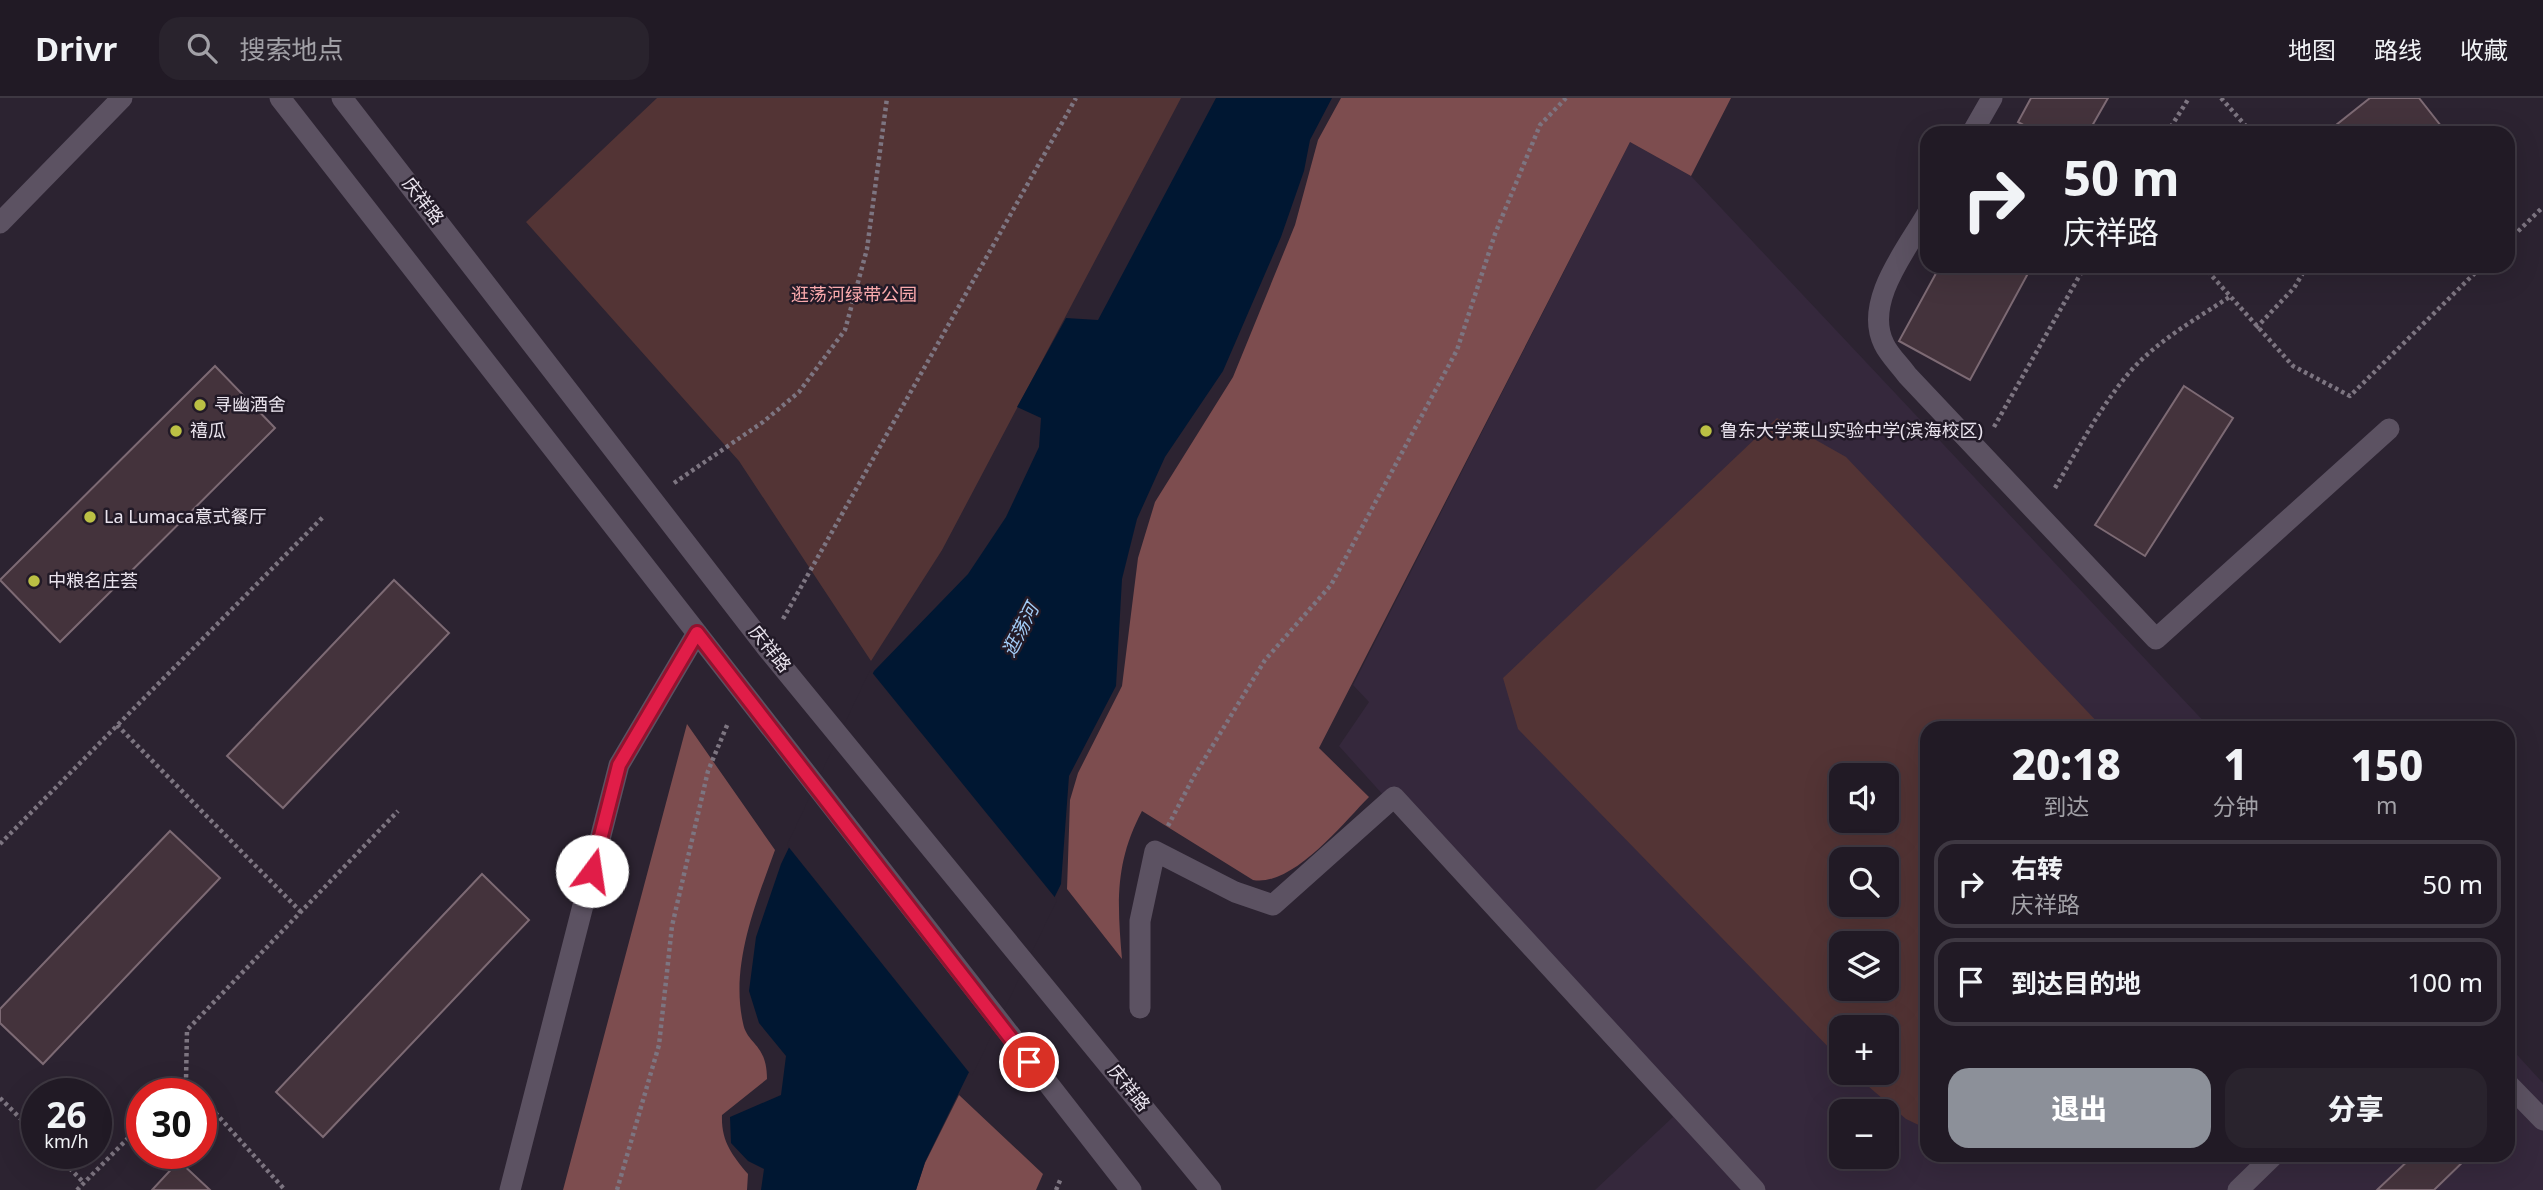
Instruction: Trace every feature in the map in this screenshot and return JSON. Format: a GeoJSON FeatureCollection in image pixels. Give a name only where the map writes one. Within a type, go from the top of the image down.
{"type":"FeatureCollection","features":[{"type":"Feature","properties":{"kind":"street"},"geometry":{"type":"LineString","coordinates":[[0,223],[122,98]]}},
{"type":"Feature","properties":{"kind":"street"},"geometry":{"type":"LineString","coordinates":[[280,98],[776,731],[1063,1106],[1132,1190]]}},
{"type":"Feature","properties":{"kind":"street","name":"庆祥路"},"geometry":{"type":"LineString","coordinates":[[342,98],[767,648],[1211,1190]]}},
{"type":"Feature","properties":{"kind":"street"},"geometry":{"type":"LineString","coordinates":[[1976,126],[1992,98]]}},
{"type":"Feature","properties":{"kind":"street"},"geometry":{"type":"LineString","coordinates":[[1920,226],[1885,288],[1878,322],[1884,345],[1979,451],[2156,639],[2389,429]]}},
{"type":"Feature","properties":{"kind":"street"},"geometry":{"type":"LineString","coordinates":[[510,1190],[619,765],[697,633]]}},
{"type":"Feature","properties":{"kind":"street"},"geometry":{"type":"LineString","coordinates":[[1140,1008],[1140,921],[1155,852],[1235,892],[1273,905],[1394,797],[1755,1190]]}},
{"type":"Feature","properties":{"kind":"street"},"geometry":{"type":"LineString","coordinates":[[2515,1091],[2543,1120]]}},
{"type":"Feature","properties":{"kind":"street"},"geometry":{"type":"LineString","coordinates":[[2238,1190],[2267,1162]]}},
{"type":"Feature","properties":{"kind":"path"},"geometry":{"type":"LineString","coordinates":[[654,499],[692,468],[763,422],[799,392],[845,330],[867,249],[887,98]]}},
{"type":"Feature","properties":{"kind":"path"},"geometry":{"type":"LineString","coordinates":[[767,648],[1076,98]]}},
{"type":"Feature","properties":{"kind":"path"},"geometry":{"type":"LineString","coordinates":[[1155,852],[1194,776],[1265,660],[1331,585],[1457,350],[1495,234],[1540,125],[1566,98]]}},
{"type":"Feature","properties":{"kind":"path"},"geometry":{"type":"LineString","coordinates":[[2171,126],[2189,98]]}},
{"type":"Feature","properties":{"kind":"path"},"geometry":{"type":"LineString","coordinates":[[2221,98],[2246,126]]}},
{"type":"Feature","properties":{"kind":"path"},"geometry":{"type":"LineString","coordinates":[[2515,234],[2543,207]]}},
{"type":"Feature","properties":{"kind":"path"},"geometry":{"type":"LineString","coordinates":[[1979,451],[2081,273]]}},
{"type":"Feature","properties":{"kind":"path"},"geometry":{"type":"LineString","coordinates":[[2210,273],[2256,328],[2293,366],[2350,396],[2475,273]]}},
{"type":"Feature","properties":{"kind":"path"},"geometry":{"type":"LineString","coordinates":[[2256,328],[2294,288],[2302,273]]}},
{"type":"Feature","properties":{"kind":"path"},"geometry":{"type":"LineString","coordinates":[[2041,517],[2099,413],[2130,372],[2170,337],[2231,296]]}},
{"type":"Feature","properties":{"kind":"path"},"geometry":{"type":"LineString","coordinates":[[0,844],[323,517]]}},
{"type":"Feature","properties":{"kind":"path"},"geometry":{"type":"LineString","coordinates":[[617,1190],[659,1045],[672,926],[708,771],[742,690]]}},
{"type":"Feature","properties":{"kind":"path"},"geometry":{"type":"LineString","coordinates":[[117,726],[301,912]]}},
{"type":"Feature","properties":{"kind":"path"},"geometry":{"type":"LineString","coordinates":[[186,1078],[187,1030],[398,811]]}},
{"type":"Feature","properties":{"kind":"path"},"geometry":{"type":"LineString","coordinates":[[0,1098],[21,1119]]}},
{"type":"Feature","properties":{"kind":"path"},"geometry":{"type":"LineString","coordinates":[[217,1114],[285,1190]]}},
{"type":"Feature","properties":{"kind":"path"},"geometry":{"type":"LineString","coordinates":[[77,1190],[126,1140]]}},
{"type":"Feature","properties":{"kind":"path"},"geometry":{"type":"LineString","coordinates":[[70,1169],[84,1183]]}},
{"type":"Feature","properties":{"kind":"path"},"geometry":{"type":"LineString","coordinates":[[1056,1190],[1061,1178]]}},
{"type":"Feature","properties":{"kind":"shaded area"},"geometry":{"type":"Polygon","coordinates":[[[1341,98],[1731,98],[1691,176],[1630,142],[1319,748],[1369,797],[1316,851],[1284,874],[1268,880],[1253,880],[1142,811],[1122,865],[1119,919],[1122,959],[1067,889],[1070,800],[1078,773],[1122,686],[1138,558],[1155,502],[1233,377],[1295,225],[1318,140],[1341,98]]]}},
{"type":"Feature","properties":{"kind":"shaded area","name":"鲁东大学莱山实验中学(滨海校区)"},"geometry":{"type":"Polygon","coordinates":[[[1630,142],[1691,176],[2203,721],[1920,721],[1920,1162],[2515,1162],[2515,1053],[2543,1083],[2543,1190],[1595,1190],[1673,1117],[1339,746],[1369,702],[1353,685],[1630,142]]]}},
{"type":"Feature","properties":{"kind":"shaded area"},"geometry":{"type":"Polygon","coordinates":[[[687,724],[775,850],[747,935],[740,979],[743,1023],[748,1036],[764,1058],[767,1079],[722,1115],[723,1133],[729,1147],[748,1174],[747,1190],[563,1190],[687,724]]]}},
{"type":"Feature","properties":{"kind":"shaded area"},"geometry":{"type":"Polygon","coordinates":[[[959,1095],[1043,1174],[1036,1190],[916,1190],[925,1163],[959,1095]]]}},
{"type":"Feature","properties":{"kind":"green space","name":"逛荡河绿带公园"},"geometry":{"type":"Polygon","coordinates":[[[657,98],[1181,98],[942,550],[871,661],[739,461],[526,222],[657,98]]]}},
{"type":"Feature","properties":{"kind":"green space"},"geometry":{"type":"Polygon","coordinates":[[[1777,418],[1846,457],[2096,721],[1920,721],[1920,1126],[1899,1113],[1899,1099],[1883,1099],[1867,1085],[1899,1085],[1899,1015],[1829,1015],[1829,1048],[1518,729],[1503,678],[1777,418]]]}},
{"type":"Feature","properties":{"kind":"water","name":"逛荡河"},"geometry":{"type":"Polygon","coordinates":[[[1216,98],[1332,98],[1310,140],[1304,171],[1281,237],[1223,371],[1165,457],[1137,519],[1122,579],[1116,686],[1069,776],[1061,884],[925,1162],[916,1190],[761,1190],[764,1169],[748,1161],[731,1143],[730,1117],[781,1095],[786,1056],[759,1023],[749,991],[756,937],[781,864],[874,671],[968,574],[1006,517],[1039,447],[1041,418],[1017,407],[1066,318],[1098,320],[1216,98]]]}},
{"type":"Feature","properties":{"kind":"pier"},"geometry":{"type":"Polygon","coordinates":[[[870,670],[1057,900],[972,1076],[787,845],[870,670]]]}},
{"type":"Feature","properties":{"kind":"building"},"geometry":{"type":"Polygon","coordinates":[[[2031,98],[2108,98],[2092,126],[2025,126],[2018,122],[2031,98]]]}},
{"type":"Feature","properties":{"kind":"building"},"geometry":{"type":"Polygon","coordinates":[[[2370,98],[2419,98],[2441,126],[2335,126],[2370,98]]]}},
{"type":"Feature","properties":{"kind":"building"},"geometry":{"type":"Polygon","coordinates":[[[1936,273],[2028,273],[1970,380],[1899,341],[1936,273]]]}},
{"type":"Feature","properties":{"kind":"building"},"geometry":{"type":"Polygon","coordinates":[[[215,366],[275,428],[60,642],[0,580],[215,366]]]}},
{"type":"Feature","properties":{"kind":"building"},"geometry":{"type":"Polygon","coordinates":[[[2184,386],[2233,418],[2145,556],[2095,525],[2184,386]]]}},
{"type":"Feature","properties":{"kind":"building"},"geometry":{"type":"Polygon","coordinates":[[[394,580],[449,633],[283,808],[227,756],[394,580]]]}},
{"type":"Feature","properties":{"kind":"building"},"geometry":{"type":"Polygon","coordinates":[[[170,831],[220,878],[43,1064],[0,1023],[0,1009],[170,831]]]}},
{"type":"Feature","properties":{"kind":"building"},"geometry":{"type":"Polygon","coordinates":[[[482,874],[529,920],[323,1137],[276,1092],[482,874]]]}},
{"type":"Feature","properties":{"kind":"building"},"geometry":{"type":"Polygon","coordinates":[[[2407,1162],[2463,1162],[2434,1190],[2377,1190],[2407,1162]]]}},
{"type":"Feature","properties":{"kind":"building"},"geometry":{"type":"Polygon","coordinates":[[[172,1169],[188,1169],[210,1190],[152,1190],[172,1169]]]}},
{"type":"Feature","properties":{"kind":"place","name":"寻幽酒舍"},"geometry":{"type":"Point","coordinates":[200,405]}},
{"type":"Feature","properties":{"kind":"place","name":"禧瓜"},"geometry":{"type":"Point","coordinates":[176,431]}},
{"type":"Feature","properties":{"kind":"place","name":"鲁东大学莱山实验中学(滨海校区)"},"geometry":{"type":"Point","coordinates":[1706,431]}},
{"type":"Feature","properties":{"kind":"place","name":"La Lumaca意式餐厅"},"geometry":{"type":"Point","coordinates":[90,517]}},
{"type":"Feature","properties":{"kind":"place","name":"中粮名庄荟"},"geometry":{"type":"Point","coordinates":[34,581]}},
{"type":"Feature","properties":{"kind":"route"},"geometry":{"type":"LineString","coordinates":[[592,871],[619,765],[697,633],[776,731],[1029,1062]]}}]}
